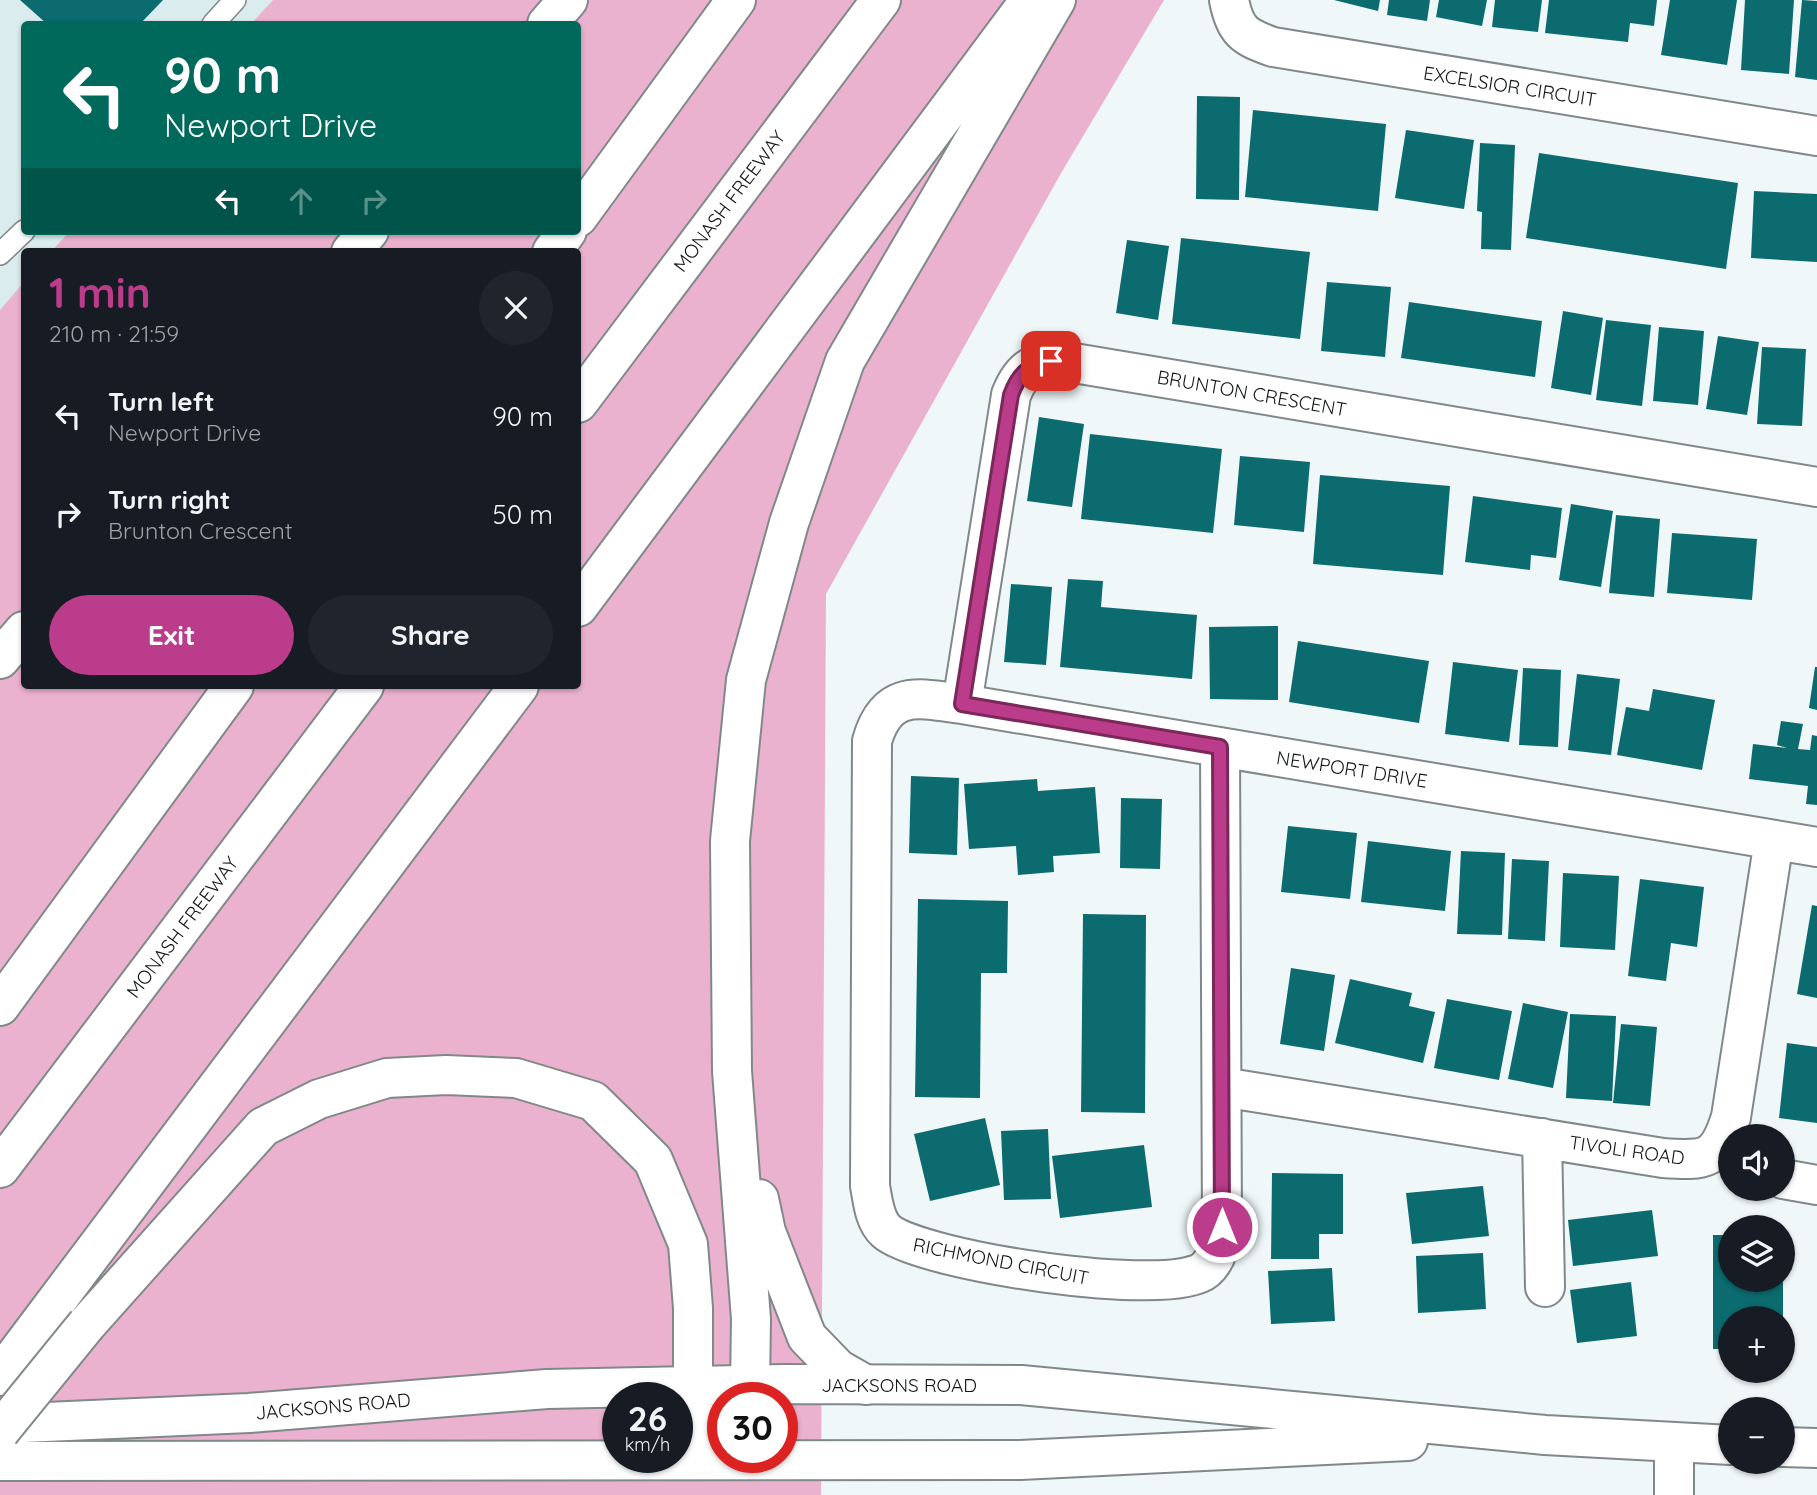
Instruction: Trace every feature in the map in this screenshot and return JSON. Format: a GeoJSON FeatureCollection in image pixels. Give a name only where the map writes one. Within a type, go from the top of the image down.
{"type":"FeatureCollection","features":[{"type":"Feature","properties":{"kind":"main road"},"geometry":{"type":"LineString","coordinates":[[550,21],[568,0]]}},
{"type":"Feature","properties":{"kind":"main road"},"geometry":{"type":"LineString","coordinates":[[581,213],[736,0]]}},
{"type":"Feature","properties":{"kind":"main road","name":"MONASH FREEWAY"},"geometry":{"type":"LineString","coordinates":[[581,399],[881,0]]}},
{"type":"Feature","properties":{"kind":"main road"},"geometry":{"type":"LineString","coordinates":[[581,603],[1030,0]]}},
{"type":"Feature","properties":{"kind":"main road"},"geometry":{"type":"LineString","coordinates":[[750,1382],[751,1319],[732,1070],[730,841],[746,680],[789,523],[845,361],[1056,0]]}},
{"type":"Feature","properties":{"kind":"main road","name":"EXCELSIOR CIRCUIT"},"geometry":{"type":"LineString","coordinates":[[1229,0],[1235,24],[1251,39],[1273,47],[1817,136]]}},
{"type":"Feature","properties":{"kind":"main road","name":"BRUNTON CRESCENT"},"geometry":{"type":"LineString","coordinates":[[962,704],[1011,395],[1018,375],[1033,365],[1051,361],[1074,363],[1817,488]]}},
{"type":"Feature","properties":{"kind":"main road"},"geometry":{"type":"LineString","coordinates":[[0,659],[21,634]]}},
{"type":"Feature","properties":{"kind":"main road"},"geometry":{"type":"LineString","coordinates":[[0,1006],[232,689]]}},
{"type":"Feature","properties":{"kind":"main road","name":"MONASH FREEWAY"},"geometry":{"type":"LineString","coordinates":[[0,1168],[362,689]]}},
{"type":"Feature","properties":{"kind":"main road"},"geometry":{"type":"LineString","coordinates":[[0,1376],[517,689]]}},
{"type":"Feature","properties":{"kind":"main road","name":"NEWPORT DRIVE"},"geometry":{"type":"LineString","coordinates":[[888,708],[904,700],[962,704],[1817,847]]}},
{"type":"Feature","properties":{"kind":"main road","name":"RICHMOND CIRCUIT"},"geometry":{"type":"LineString","coordinates":[[888,708],[878,720],[872,741],[870,1186],[874,1212],[885,1230],[906,1244],[1060,1276],[1180,1280],[1204,1271],[1219,1251],[1222,1227],[1220,747]]}},
{"type":"Feature","properties":{"kind":"main road","name":"TIVOLI ROAD"},"geometry":{"type":"LineString","coordinates":[[1729,1124],[1774,840]]}},
{"type":"Feature","properties":{"kind":"main road"},"geometry":{"type":"LineString","coordinates":[[732,1070],[766,1232],[807,1337],[838,1369],[866,1385]]}},
{"type":"Feature","properties":{"kind":"main road"},"geometry":{"type":"LineString","coordinates":[[0,1431],[87,1324],[186,1210],[263,1127],[319,1099],[387,1078],[446,1075],[516,1078],[593,1101],[653,1160],[688,1244],[693,1308],[693,1382]]}},
{"type":"Feature","properties":{"kind":"main road","name":"TIVOLI ROAD"},"geometry":{"type":"LineString","coordinates":[[1222,1087],[1681,1159],[1718,1157]]}},
{"type":"Feature","properties":{"kind":"main road"},"geometry":{"type":"LineString","coordinates":[[1542,1138],[1545,1287]]}},
{"type":"Feature","properties":{"kind":"main road"},"geometry":{"type":"LineString","coordinates":[[1795,1181],[1817,1185]]}},
{"type":"Feature","properties":{"kind":"main road","name":"JACKSONS ROAD"},"geometry":{"type":"LineString","coordinates":[[798,1389],[866,1385],[1021,1385],[1545,1435],[1718,1445]]}},
{"type":"Feature","properties":{"kind":"main road"},"geometry":{"type":"LineString","coordinates":[[693,1386],[697,1459]]}},
{"type":"Feature","properties":{"kind":"main road","name":"JACKSONS ROAD"},"geometry":{"type":"LineString","coordinates":[[693,1386],[707,1387]]}},
{"type":"Feature","properties":{"kind":"main road","name":"JACKSONS ROAD"},"geometry":{"type":"LineString","coordinates":[[0,1424],[236,1414],[547,1389],[602,1388]]}},
{"type":"Feature","properties":{"kind":"main road","name":"JACKSONS ROAD"},"geometry":{"type":"LineString","coordinates":[[798,1458],[1020,1460],[1545,1435]]}},
{"type":"Feature","properties":{"kind":"main road"},"geometry":{"type":"LineString","coordinates":[[1674,1444],[1674,1495]]}},
{"type":"Feature","properties":{"kind":"main road"},"geometry":{"type":"LineString","coordinates":[[1795,1447],[1817,1448]]}},
{"type":"Feature","properties":{"kind":"main road","name":"JACKSONS ROAD"},"geometry":{"type":"LineString","coordinates":[[0,1461],[386,1462],[707,1459]]}},
{"type":"Feature","properties":{"kind":"lane"},"geometry":{"type":"LineString","coordinates":[[216,21],[235,0]]}},
{"type":"Feature","properties":{"kind":"lane"},"geometry":{"type":"LineString","coordinates":[[0,254],[21,234]]}},
{"type":"Feature","properties":{"kind":"shaded area"},"geometry":{"type":"Polygon","coordinates":[[[0,0],[273,0],[255,21],[21,21],[21,235],[67,235],[55,248],[21,248],[21,286],[0,311],[0,0]]]}},
{"type":"Feature","properties":{"kind":"shaded area"},"geometry":{"type":"Polygon","coordinates":[[[273,0],[1164,0],[1060,175],[826,594],[821,1495],[0,1495],[0,310],[21,286],[21,689],[581,689],[581,248],[55,248],[66,235],[581,235],[581,21],[254,21],[273,0]]]}},
{"type":"Feature","properties":{"kind":"building"},"geometry":{"type":"Polygon","coordinates":[[[20,0],[163,0],[143,21],[44,21],[20,0]]]}},
{"type":"Feature","properties":{"kind":"building"},"geometry":{"type":"Polygon","coordinates":[[[1334,0],[1380,0],[1378,11],[1334,0]]]}},
{"type":"Feature","properties":{"kind":"building"},"geometry":{"type":"Polygon","coordinates":[[[1389,0],[1430,0],[1427,21],[1387,15],[1389,0]]]}},
{"type":"Feature","properties":{"kind":"building"},"geometry":{"type":"Polygon","coordinates":[[[1439,0],[1487,0],[1482,26],[1436,17],[1439,0]]]}},
{"type":"Feature","properties":{"kind":"building"},"geometry":{"type":"Polygon","coordinates":[[[1495,0],[1542,0],[1538,32],[1492,27],[1495,0]]]}},
{"type":"Feature","properties":{"kind":"building"},"geometry":{"type":"Polygon","coordinates":[[[1549,0],[1657,0],[1654,26],[1630,23],[1628,42],[1545,33],[1549,0]]]}},
{"type":"Feature","properties":{"kind":"building"},"geometry":{"type":"Polygon","coordinates":[[[1670,0],[1737,0],[1727,65],[1661,55],[1670,0]]]}},
{"type":"Feature","properties":{"kind":"building"},"geometry":{"type":"Polygon","coordinates":[[[1745,0],[1794,0],[1789,74],[1741,70],[1745,0]]]}},
{"type":"Feature","properties":{"kind":"building"},"geometry":{"type":"Polygon","coordinates":[[[1802,0],[1817,1],[1817,80],[1795,77],[1802,0]]]}},
{"type":"Feature","properties":{"kind":"building"},"geometry":{"type":"Polygon","coordinates":[[[1197,96],[1240,97],[1239,200],[1196,199],[1197,96]]]}},
{"type":"Feature","properties":{"kind":"building"},"geometry":{"type":"Polygon","coordinates":[[[1253,110],[1386,124],[1378,211],[1245,197],[1253,110]]]}},
{"type":"Feature","properties":{"kind":"building"},"geometry":{"type":"Polygon","coordinates":[[[1406,130],[1474,140],[1464,209],[1395,198],[1406,130]]]}},
{"type":"Feature","properties":{"kind":"building"},"geometry":{"type":"Polygon","coordinates":[[[1480,143],[1515,145],[1511,250],[1481,249],[1482,212],[1477,211],[1480,143]]]}},
{"type":"Feature","properties":{"kind":"building"},"geometry":{"type":"Polygon","coordinates":[[[1539,153],[1738,183],[1726,269],[1526,238],[1539,153]]]}},
{"type":"Feature","properties":{"kind":"building"},"geometry":{"type":"Polygon","coordinates":[[[1754,191],[1817,194],[1817,262],[1751,258],[1754,191]]]}},
{"type":"Feature","properties":{"kind":"building"},"geometry":{"type":"Polygon","coordinates":[[[1181,238],[1310,252],[1300,339],[1172,324],[1181,238]]]}},
{"type":"Feature","properties":{"kind":"building"},"geometry":{"type":"Polygon","coordinates":[[[1127,240],[1169,246],[1158,320],[1116,313],[1127,240]]]}},
{"type":"Feature","properties":{"kind":"building"},"geometry":{"type":"Polygon","coordinates":[[[1327,282],[1391,287],[1385,357],[1321,351],[1327,282]]]}},
{"type":"Feature","properties":{"kind":"building"},"geometry":{"type":"Polygon","coordinates":[[[1409,302],[1542,321],[1535,377],[1401,358],[1409,302]]]}},
{"type":"Feature","properties":{"kind":"building"},"geometry":{"type":"Polygon","coordinates":[[[1563,311],[1603,318],[1591,395],[1551,388],[1563,311]]]}},
{"type":"Feature","properties":{"kind":"building"},"geometry":{"type":"Polygon","coordinates":[[[1606,320],[1651,325],[1642,406],[1596,400],[1606,320]]]}},
{"type":"Feature","properties":{"kind":"building"},"geometry":{"type":"Polygon","coordinates":[[[1659,327],[1704,331],[1698,405],[1653,401],[1659,327]]]}},
{"type":"Feature","properties":{"kind":"building"},"geometry":{"type":"Polygon","coordinates":[[[1718,336],[1759,342],[1747,415],[1706,409],[1718,336]]]}},
{"type":"Feature","properties":{"kind":"building"},"geometry":{"type":"Polygon","coordinates":[[[1762,347],[1806,349],[1802,426],[1757,424],[1762,347]]]}},
{"type":"Feature","properties":{"kind":"building"},"geometry":{"type":"Polygon","coordinates":[[[1039,417],[1084,424],[1072,507],[1027,501],[1039,417]]]}},
{"type":"Feature","properties":{"kind":"building"},"geometry":{"type":"Polygon","coordinates":[[[1090,434],[1222,449],[1213,533],[1081,519],[1090,434]]]}},
{"type":"Feature","properties":{"kind":"building"},"geometry":{"type":"Polygon","coordinates":[[[1240,456],[1310,462],[1304,532],[1234,525],[1240,456]]]}},
{"type":"Feature","properties":{"kind":"building"},"geometry":{"type":"Polygon","coordinates":[[[1320,475],[1450,486],[1443,575],[1313,564],[1320,475]]]}},
{"type":"Feature","properties":{"kind":"building"},"geometry":{"type":"Polygon","coordinates":[[[1473,496],[1562,508],[1556,558],[1531,555],[1530,570],[1465,562],[1473,496]]]}},
{"type":"Feature","properties":{"kind":"building"},"geometry":{"type":"Polygon","coordinates":[[[1571,504],[1613,511],[1601,587],[1559,580],[1571,504]]]}},
{"type":"Feature","properties":{"kind":"building"},"geometry":{"type":"Polygon","coordinates":[[[1616,515],[1660,519],[1654,597],[1609,593],[1616,515]]]}},
{"type":"Feature","properties":{"kind":"building"},"geometry":{"type":"Polygon","coordinates":[[[1672,533],[1757,539],[1752,600],[1667,593],[1672,533]]]}},
{"type":"Feature","properties":{"kind":"building"},"geometry":{"type":"Polygon","coordinates":[[[1068,579],[1103,581],[1101,607],[1197,615],[1192,679],[1060,667],[1068,579]]]}},
{"type":"Feature","properties":{"kind":"building"},"geometry":{"type":"Polygon","coordinates":[[[1011,584],[1052,587],[1046,665],[1004,662],[1011,584]]]}},
{"type":"Feature","properties":{"kind":"building"},"geometry":{"type":"Polygon","coordinates":[[[1278,626],[1278,700],[1210,699],[1209,627],[1278,626]]]}},
{"type":"Feature","properties":{"kind":"building"},"geometry":{"type":"Polygon","coordinates":[[[1298,641],[1429,661],[1419,723],[1289,702],[1298,641]]]}},
{"type":"Feature","properties":{"kind":"building"},"geometry":{"type":"Polygon","coordinates":[[[1453,662],[1518,670],[1509,742],[1445,734],[1453,662]]]}},
{"type":"Feature","properties":{"kind":"building"},"geometry":{"type":"Polygon","coordinates":[[[1817,667],[1817,710],[1809,708],[1817,667]]]}},
{"type":"Feature","properties":{"kind":"building"},"geometry":{"type":"Polygon","coordinates":[[[1523,668],[1561,670],[1558,747],[1519,745],[1523,668]]]}},
{"type":"Feature","properties":{"kind":"building"},"geometry":{"type":"Polygon","coordinates":[[[1577,674],[1620,679],[1611,755],[1568,750],[1577,674]]]}},
{"type":"Feature","properties":{"kind":"building"},"geometry":{"type":"Polygon","coordinates":[[[1653,689],[1715,700],[1702,770],[1617,755],[1626,707],[1649,711],[1653,689]]]}},
{"type":"Feature","properties":{"kind":"building"},"geometry":{"type":"Polygon","coordinates":[[[1781,721],[1803,724],[1798,749],[1810,750],[1812,735],[1817,736],[1817,805],[1806,804],[1808,786],[1749,779],[1753,744],[1787,748],[1777,745],[1781,721]]]}},
{"type":"Feature","properties":{"kind":"building"},"geometry":{"type":"Polygon","coordinates":[[[911,776],[959,778],[957,855],[909,853],[911,776]]]}},
{"type":"Feature","properties":{"kind":"building"},"geometry":{"type":"Polygon","coordinates":[[[1037,779],[1038,791],[1095,787],[1100,853],[1053,856],[1054,872],[1018,875],[1016,846],[969,849],[964,784],[1037,779]]]}},
{"type":"Feature","properties":{"kind":"building"},"geometry":{"type":"Polygon","coordinates":[[[1121,798],[1162,799],[1160,869],[1120,868],[1121,798]]]}},
{"type":"Feature","properties":{"kind":"building"},"geometry":{"type":"Polygon","coordinates":[[[1288,826],[1357,833],[1350,899],[1281,892],[1288,826]]]}},
{"type":"Feature","properties":{"kind":"building"},"geometry":{"type":"Polygon","coordinates":[[[1368,841],[1451,851],[1445,911],[1361,902],[1368,841]]]}},
{"type":"Feature","properties":{"kind":"building"},"geometry":{"type":"Polygon","coordinates":[[[1461,851],[1505,853],[1502,935],[1457,934],[1461,851]]]}},
{"type":"Feature","properties":{"kind":"building"},"geometry":{"type":"Polygon","coordinates":[[[1512,859],[1549,861],[1545,941],[1508,939],[1512,859]]]}},
{"type":"Feature","properties":{"kind":"building"},"geometry":{"type":"Polygon","coordinates":[[[1563,873],[1619,876],[1615,950],[1560,947],[1563,873]]]}},
{"type":"Feature","properties":{"kind":"building"},"geometry":{"type":"Polygon","coordinates":[[[1640,879],[1704,887],[1697,947],[1671,943],[1666,981],[1628,976],[1640,879]]]}},
{"type":"Feature","properties":{"kind":"building"},"geometry":{"type":"Polygon","coordinates":[[[918,899],[1008,901],[1007,973],[981,973],[980,1098],[915,1097],[918,899]]]}},
{"type":"Feature","properties":{"kind":"building"},"geometry":{"type":"Polygon","coordinates":[[[1812,905],[1817,906],[1817,998],[1797,994],[1812,905]]]}},
{"type":"Feature","properties":{"kind":"building"},"geometry":{"type":"Polygon","coordinates":[[[1083,914],[1146,915],[1145,1113],[1081,1112],[1083,914]]]}},
{"type":"Feature","properties":{"kind":"building"},"geometry":{"type":"Polygon","coordinates":[[[1291,968],[1335,975],[1324,1051],[1280,1044],[1291,968]]]}},
{"type":"Feature","properties":{"kind":"building"},"geometry":{"type":"Polygon","coordinates":[[[1350,979],[1412,993],[1409,1006],[1435,1012],[1423,1063],[1335,1043],[1350,979]]]}},
{"type":"Feature","properties":{"kind":"building"},"geometry":{"type":"Polygon","coordinates":[[[1447,999],[1512,1011],[1499,1080],[1434,1068],[1447,999]]]}},
{"type":"Feature","properties":{"kind":"building"},"geometry":{"type":"Polygon","coordinates":[[[1523,1003],[1568,1012],[1553,1088],[1508,1079],[1523,1003]]]}},
{"type":"Feature","properties":{"kind":"building"},"geometry":{"type":"Polygon","coordinates":[[[1570,1014],[1616,1016],[1612,1101],[1566,1098],[1570,1014]]]}},
{"type":"Feature","properties":{"kind":"building"},"geometry":{"type":"Polygon","coordinates":[[[1621,1024],[1657,1027],[1650,1106],[1613,1103],[1621,1024]]]}},
{"type":"Feature","properties":{"kind":"building"},"geometry":{"type":"Polygon","coordinates":[[[1787,1043],[1817,1047],[1817,1123],[1779,1118],[1787,1043]]]}},
{"type":"Feature","properties":{"kind":"building"},"geometry":{"type":"Polygon","coordinates":[[[985,1118],[1000,1185],[930,1201],[914,1134],[985,1118]]]}},
{"type":"Feature","properties":{"kind":"building"},"geometry":{"type":"Polygon","coordinates":[[[1048,1129],[1051,1199],[1004,1200],[1001,1131],[1048,1129]]]}},
{"type":"Feature","properties":{"kind":"building"},"geometry":{"type":"Polygon","coordinates":[[[1144,1145],[1152,1207],[1060,1218],[1052,1156],[1144,1145]]]}},
{"type":"Feature","properties":{"kind":"building"},"geometry":{"type":"Polygon","coordinates":[[[1272,1173],[1343,1174],[1343,1234],[1319,1234],[1319,1259],[1271,1259],[1272,1173]]]}},
{"type":"Feature","properties":{"kind":"building"},"geometry":{"type":"Polygon","coordinates":[[[1483,1186],[1489,1236],[1412,1244],[1406,1193],[1483,1186]]]}},
{"type":"Feature","properties":{"kind":"building"},"geometry":{"type":"Polygon","coordinates":[[[1652,1210],[1658,1256],[1573,1266],[1568,1220],[1652,1210]]]}},
{"type":"Feature","properties":{"kind":"building"},"geometry":{"type":"Polygon","coordinates":[[[1713,1235],[1718,1235],[1718,1292],[1783,1292],[1783,1306],[1718,1306],[1718,1349],[1713,1349],[1713,1235]]]}},
{"type":"Feature","properties":{"kind":"building"},"geometry":{"type":"Polygon","coordinates":[[[1483,1253],[1486,1309],[1418,1313],[1416,1256],[1483,1253]]]}},
{"type":"Feature","properties":{"kind":"building"},"geometry":{"type":"Polygon","coordinates":[[[1332,1268],[1335,1321],[1271,1324],[1268,1271],[1332,1268]]]}},
{"type":"Feature","properties":{"kind":"building"},"geometry":{"type":"Polygon","coordinates":[[[1631,1282],[1637,1336],[1577,1343],[1570,1290],[1631,1282]]]}},
{"type":"Feature","properties":{"kind":"route"},"geometry":{"type":"LineString","coordinates":[[1051,361],[1033,365],[1018,375],[1011,395],[962,704],[1220,747],[1222,1227]]}}]}
